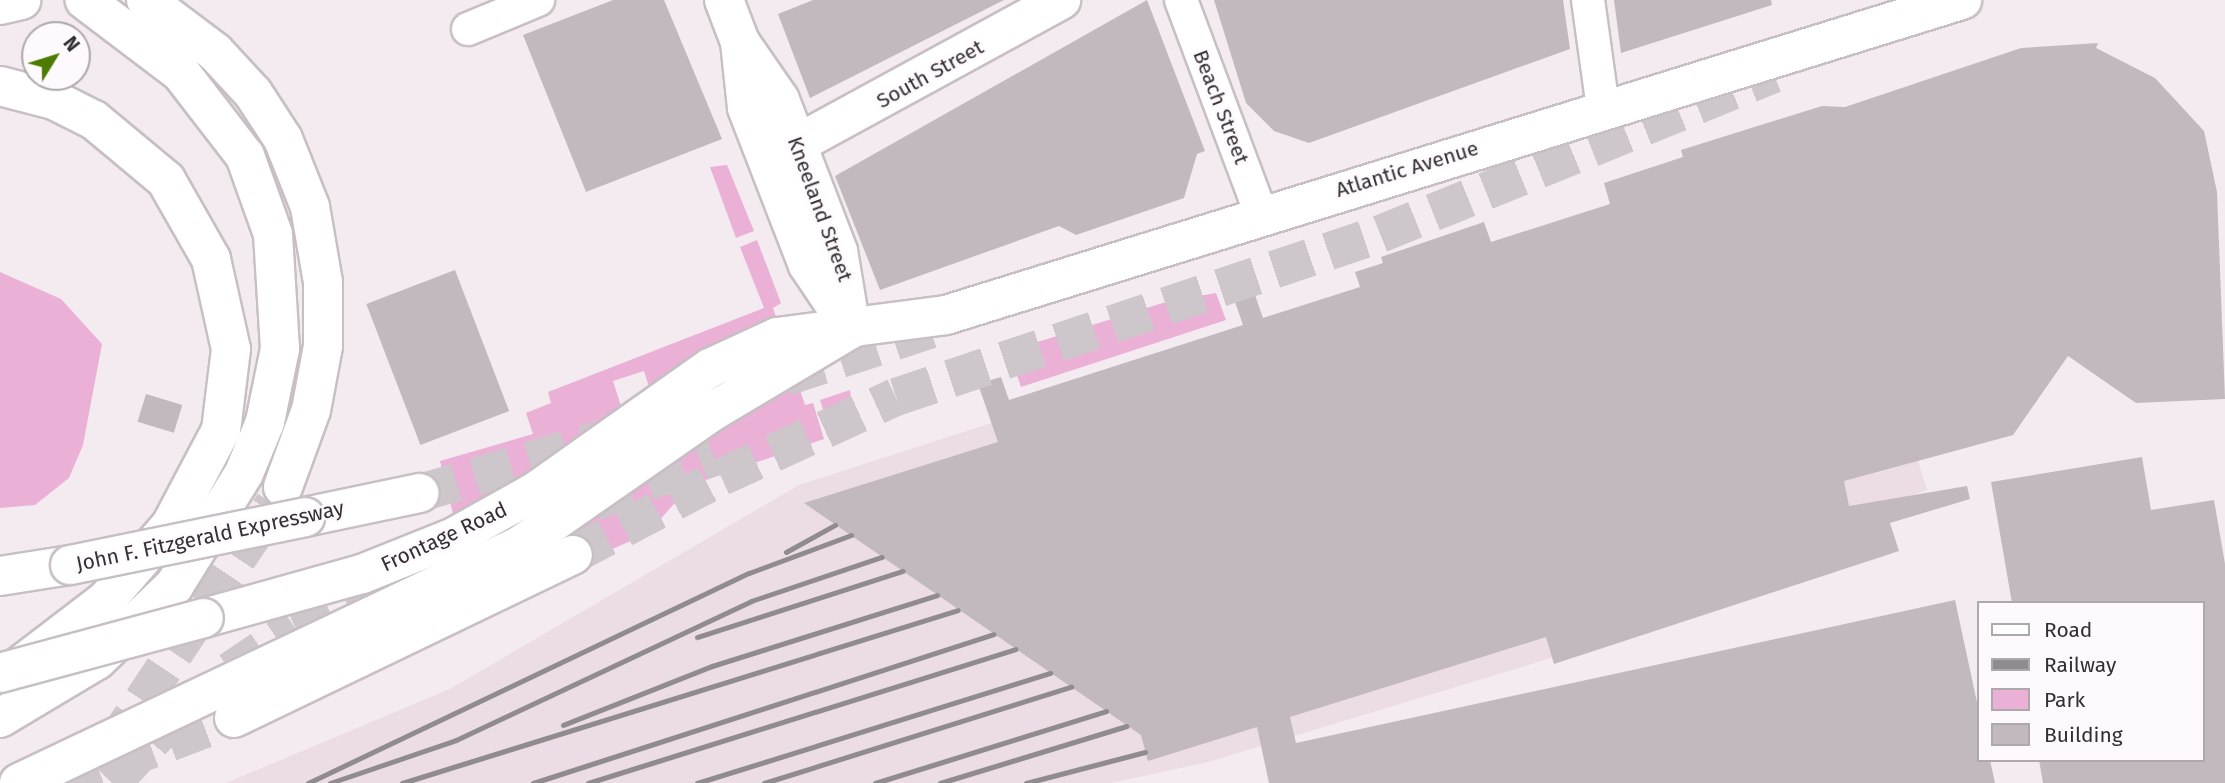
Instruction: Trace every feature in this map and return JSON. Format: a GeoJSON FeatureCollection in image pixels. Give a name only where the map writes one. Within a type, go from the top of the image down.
{"type":"FeatureCollection","features":[{"type":"Feature","properties":{"kind":"main road"},"geometry":{"type":"LineString","coordinates":[[0,5],[21,0]]}},
{"type":"Feature","properties":{"kind":"main road"},"geometry":{"type":"LineString","coordinates":[[0,718],[97,660],[181,578],[255,449],[280,349],[272,234],[245,156],[181,73],[85,0]]}},
{"type":"Feature","properties":{"kind":"main road"},"geometry":{"type":"LineString","coordinates":[[146,0],[215,52],[253,93],[284,139],[310,207],[323,282],[323,346],[294,502]]}},
{"type":"Feature","properties":{"kind":"main road","name":"Kneeland Street"},"geometry":{"type":"LineString","coordinates":[[723,0],[740,42],[747,108],[808,265],[851,329]]}},
{"type":"Feature","properties":{"kind":"main road","name":"South Street"},"geometry":{"type":"LineString","coordinates":[[797,144],[1061,0]]}},
{"type":"Feature","properties":{"kind":"main road","name":"Atlantic Avenue"},"geometry":{"type":"LineString","coordinates":[[851,329],[946,315],[1603,108],[1884,11],[1962,0]]}},
{"type":"Feature","properties":{"kind":"main road","name":"Kneeland Street"},"geometry":{"type":"LineString","coordinates":[[740,42],[769,79],[797,144],[843,266],[851,329]]}},
{"type":"Feature","properties":{"kind":"main road"},"geometry":{"type":"LineString","coordinates":[[0,86],[54,100],[94,120],[166,180],[202,239],[219,282],[231,371],[214,449],[157,545],[79,623],[0,675]]}},
{"type":"Feature","properties":{"kind":"main road"},"geometry":{"type":"LineString","coordinates":[[19,783],[519,546],[715,410],[851,329]]}},
{"type":"Feature","properties":{"kind":"main road","name":"Frontage Road"},"geometry":{"type":"LineString","coordinates":[[0,675],[204,618],[422,551],[536,491],[732,356],[786,334],[851,329]]}},
{"type":"Feature","properties":{"kind":"main road","name":"John F. Fitzgerald Expressway"},"geometry":{"type":"LineString","coordinates":[[0,576],[71,565],[294,502],[420,493]]}},
{"type":"Feature","properties":{"kind":"main road"},"geometry":{"type":"LineString","coordinates":[[234,718],[573,555]]}},
{"type":"Feature","properties":{"kind":"street"},"geometry":{"type":"LineString","coordinates":[[468,29],[538,0]]}},
{"type":"Feature","properties":{"kind":"street","name":"Beach Street"},"geometry":{"type":"LineString","coordinates":[[1181,0],[1261,214]]}},
{"type":"Feature","properties":{"kind":"street"},"geometry":{"type":"LineString","coordinates":[[1588,0],[1603,108]]}},
{"type":"Feature","properties":{"kind":"shaded area"},"geometry":{"type":"Polygon","coordinates":[[[2070,349],[2013,435],[1918,461],[1927,490],[1880,506],[1786,587],[1208,762],[1111,783],[226,783],[450,689],[799,485],[1175,364],[2070,349]]]}},
{"type":"Feature","properties":{"kind":"green space"},"geometry":{"type":"Polygon","coordinates":[[[727,165],[754,231],[736,238],[710,167],[727,165]]]}},
{"type":"Feature","properties":{"kind":"green space"},"geometry":{"type":"Polygon","coordinates":[[[757,240],[781,303],[773,308],[777,320],[650,390],[644,371],[613,381],[622,409],[543,468],[454,518],[440,461],[533,434],[526,413],[551,403],[548,392],[764,308],[740,247],[757,240]]]}},
{"type":"Feature","properties":{"kind":"green space"},"geometry":{"type":"Polygon","coordinates":[[[0,272],[61,299],[102,344],[83,445],[69,478],[35,505],[0,508],[0,272]]]}},
{"type":"Feature","properties":{"kind":"green space"},"geometry":{"type":"Polygon","coordinates":[[[1216,293],[1226,320],[1021,387],[1009,351],[1166,302],[1216,293]]]}},
{"type":"Feature","properties":{"kind":"green space"},"geometry":{"type":"Polygon","coordinates":[[[799,387],[805,405],[813,403],[824,439],[691,485],[647,534],[589,559],[565,538],[765,400],[799,387]]]}},
{"type":"Feature","properties":{"kind":"green space"},"geometry":{"type":"Polygon","coordinates":[[[850,390],[854,421],[832,437],[820,400],[850,390]]]}},
{"type":"Feature","properties":{"kind":"building"},"geometry":{"type":"Polygon","coordinates":[[[613,0],[664,0],[722,139],[586,192],[523,35],[613,0]]]}},
{"type":"Feature","properties":{"kind":"building"},"geometry":{"type":"Polygon","coordinates":[[[813,0],[1004,0],[810,98],[778,14],[813,0]]]}},
{"type":"Feature","properties":{"kind":"building"},"geometry":{"type":"Polygon","coordinates":[[[1147,0],[1205,151],[1197,154],[1184,198],[1076,235],[1059,226],[880,290],[835,176],[1147,0]]]}},
{"type":"Feature","properties":{"kind":"building"},"geometry":{"type":"Polygon","coordinates":[[[1214,0],[1563,0],[1570,49],[1309,143],[1274,131],[1246,103],[1214,0]]]}},
{"type":"Feature","properties":{"kind":"building"},"geometry":{"type":"Polygon","coordinates":[[[1614,0],[1771,0],[1772,5],[1621,53],[1614,0]]]}},
{"type":"Feature","properties":{"kind":"building"},"geometry":{"type":"Polygon","coordinates":[[[2098,43],[2096,48],[2155,78],[2204,131],[2217,192],[2225,399],[2136,403],[2068,356],[2013,435],[1844,481],[1849,506],[1967,486],[1970,499],[1890,523],[1899,551],[1554,664],[1546,637],[1290,717],[1296,743],[1955,600],[1976,698],[1976,762],[1990,762],[1995,783],[1269,783],[1257,727],[1148,761],[1141,735],[804,503],[998,442],[978,384],[1001,377],[1009,400],[1243,325],[1235,302],[1255,295],[1263,318],[1360,287],[1355,272],[1383,263],[1381,257],[1484,222],[1491,242],[1610,204],[1604,183],[1683,157],[1681,150],[1822,106],[1845,107],[2021,48],[2098,43]]]}},
{"type":"Feature","properties":{"kind":"building"},"geometry":{"type":"Polygon","coordinates":[[[455,270],[509,411],[420,445],[366,304],[455,270]]]}},
{"type":"Feature","properties":{"kind":"building"},"geometry":{"type":"Polygon","coordinates":[[[146,394],[182,405],[174,433],[138,422],[146,394]]]}},
{"type":"Feature","properties":{"kind":"building"},"geometry":{"type":"Polygon","coordinates":[[[2142,457],[2151,510],[2214,500],[2225,564],[2225,783],[2043,783],[2039,762],[2204,762],[2204,601],[2012,601],[1991,482],[2142,457]]]}},
{"type":"Feature","properties":{"kind":"tunnel"},"geometry":{"type":"LineString","coordinates":[[573,555],[721,477],[896,397],[1380,234],[1774,74]]}},
{"type":"Feature","properties":{"kind":"tunnel"},"geometry":{"type":"LineString","coordinates":[[786,377],[944,325]]}},
{"type":"Feature","properties":{"kind":"tunnel"},"geometry":{"type":"LineString","coordinates":[[420,493],[599,440]]}},
{"type":"Feature","properties":{"kind":"tunnel"},"geometry":{"type":"LineString","coordinates":[[594,502],[714,457]]}},
{"type":"Feature","properties":{"kind":"tunnel"},"geometry":{"type":"LineString","coordinates":[[111,748],[274,504]]}},
{"type":"Feature","properties":{"kind":"tunnel"},"geometry":{"type":"LineString","coordinates":[[230,671],[295,627],[410,573]]}},
{"type":"Feature","properties":{"kind":"tunnel"},"geometry":{"type":"LineString","coordinates":[[112,783],[183,708]]}},
{"type":"Feature","properties":{"kind":"tunnel"},"geometry":{"type":"LineString","coordinates":[[63,783],[234,718]]}},
{"type":"Feature","properties":{"kind":"railway"},"geometry":{"type":"LineString","coordinates":[[786,552],[835,525]]}},
{"type":"Feature","properties":{"kind":"railway"},"geometry":{"type":"LineString","coordinates":[[308,783],[749,573],[851,535]]}},
{"type":"Feature","properties":{"kind":"railway"},"geometry":{"type":"LineString","coordinates":[[330,783],[456,740],[751,601],[882,557]]}},
{"type":"Feature","properties":{"kind":"railway"},"geometry":{"type":"LineString","coordinates":[[697,637],[903,571]]}},
{"type":"Feature","properties":{"kind":"railway"},"geometry":{"type":"LineString","coordinates":[[563,725],[712,666],[937,595]]}},
{"type":"Feature","properties":{"kind":"railway"},"geometry":{"type":"LineString","coordinates":[[402,783],[958,610]]}},
{"type":"Feature","properties":{"kind":"railway"},"geometry":{"type":"LineString","coordinates":[[533,783],[994,634]]}},
{"type":"Feature","properties":{"kind":"railway"},"geometry":{"type":"LineString","coordinates":[[588,783],[1015,649]]}},
{"type":"Feature","properties":{"kind":"railway"},"geometry":{"type":"LineString","coordinates":[[697,783],[1050,673]]}},
{"type":"Feature","properties":{"kind":"railway"},"geometry":{"type":"LineString","coordinates":[[764,783],[1071,687]]}},
{"type":"Feature","properties":{"kind":"railway"},"geometry":{"type":"LineString","coordinates":[[875,783],[1106,711]]}},
{"type":"Feature","properties":{"kind":"railway"},"geometry":{"type":"LineString","coordinates":[[940,783],[1127,726]]}},
{"type":"Feature","properties":{"kind":"railway"},"geometry":{"type":"LineString","coordinates":[[1026,783],[1145,752]]}}]}
